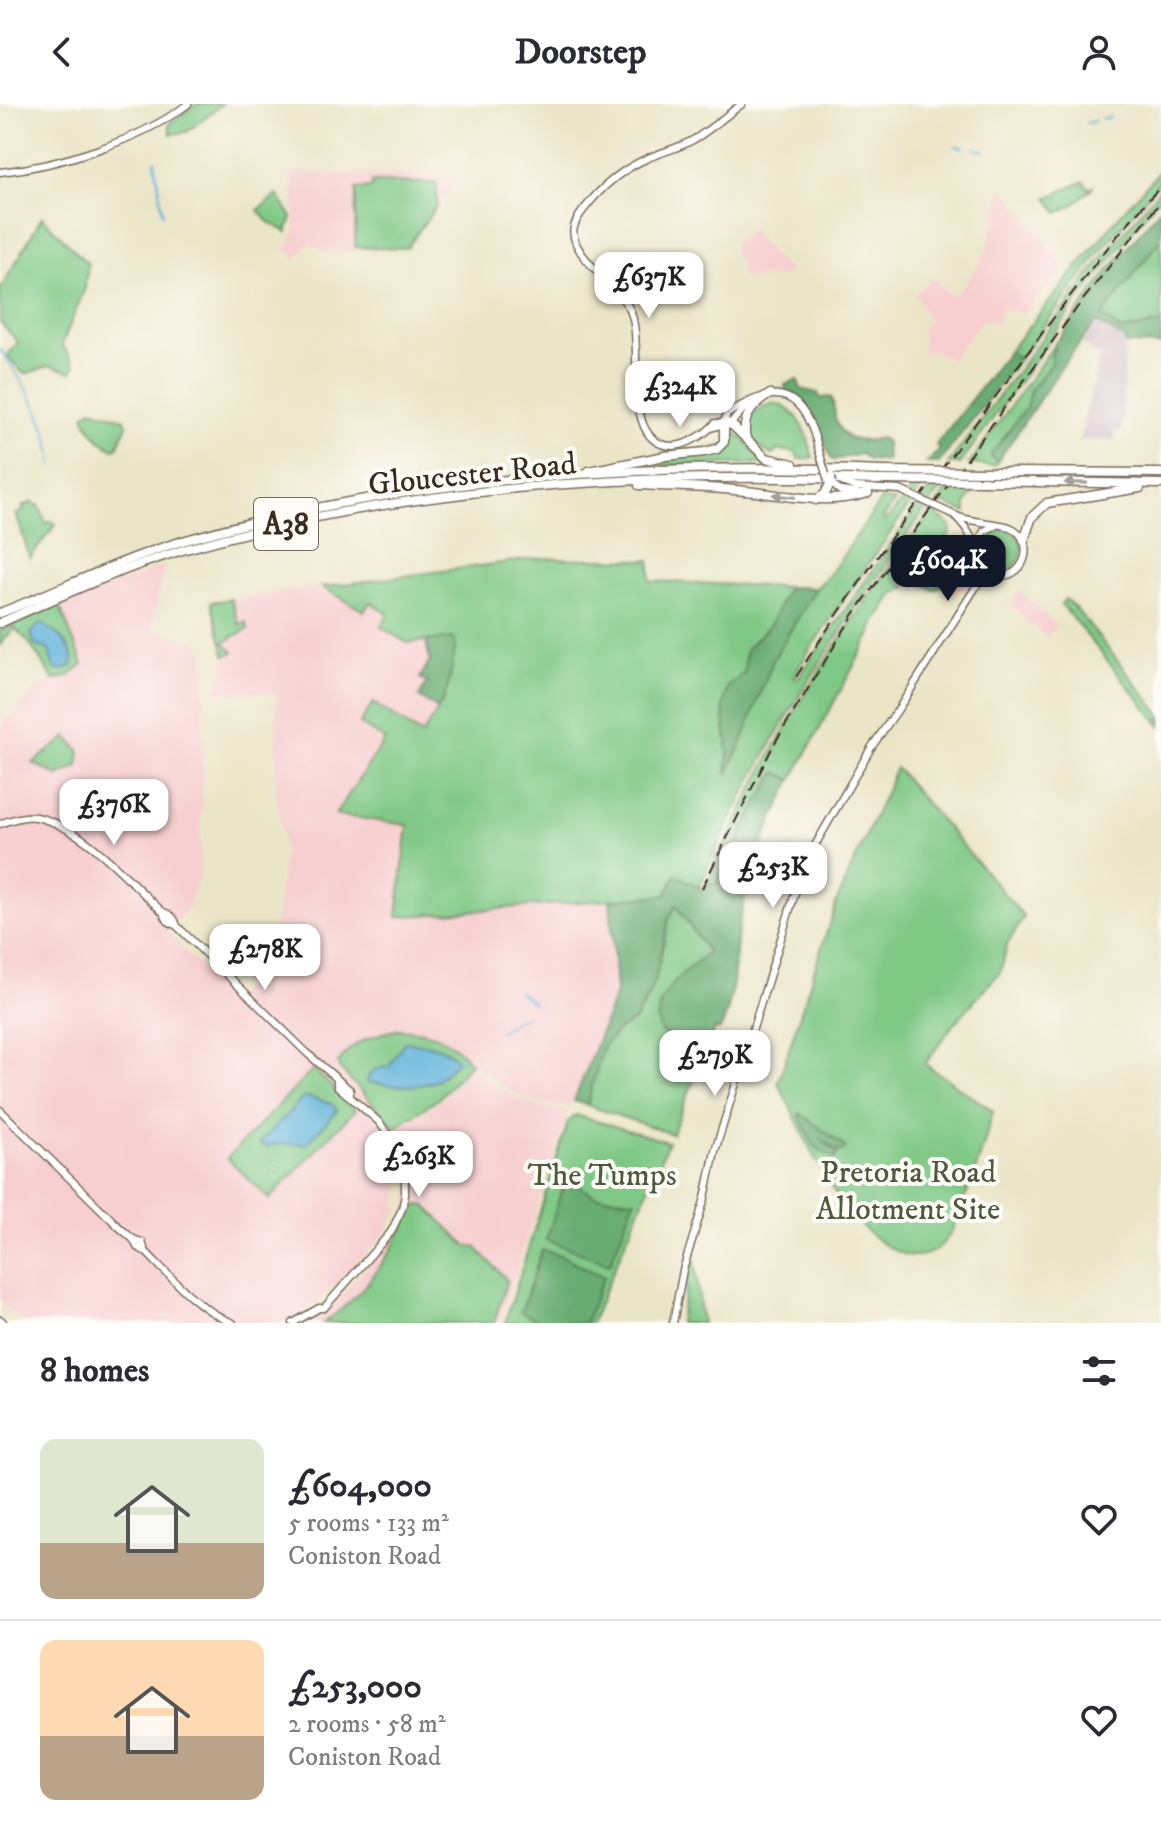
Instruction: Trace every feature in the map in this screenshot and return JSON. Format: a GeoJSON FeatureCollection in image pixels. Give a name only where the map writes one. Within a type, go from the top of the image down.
{"type":"FeatureCollection","features":[{"type":"Feature","properties":{"kind":"main road"},"geometry":{"type":"LineString","coordinates":[[746,439],[744,429],[748,413],[770,394]]}},
{"type":"Feature","properties":{"kind":"main road"},"geometry":{"type":"LineString","coordinates":[[553,477],[712,450],[724,442],[724,423],[732,425],[766,458],[814,468]]}},
{"type":"Feature","properties":{"kind":"main road","name":"Gloucester Road"},"geometry":{"type":"LineString","coordinates":[[0,613],[169,546],[268,519],[368,499],[512,480],[663,470],[814,468],[1161,473]]}},
{"type":"Feature","properties":{"kind":"main road","name":"Gloucester Road"},"geometry":{"type":"LineString","coordinates":[[0,623],[132,568],[185,550],[322,516],[404,502],[586,484],[786,477],[1161,484]]}},
{"type":"Feature","properties":{"kind":"main road"},"geometry":{"type":"LineString","coordinates":[[815,500],[825,494],[831,480]]}},
{"type":"Feature","properties":{"kind":"main road"},"geometry":{"type":"LineString","coordinates":[[586,484],[743,491],[815,500],[868,493]]}},
{"type":"Feature","properties":{"kind":"main road"},"geometry":{"type":"LineString","coordinates":[[1024,540],[1032,517],[1047,503],[1161,484]]}},
{"type":"Feature","properties":{"kind":"street"},"geometry":{"type":"LineString","coordinates":[[0,172],[38,166],[125,140],[154,127],[188,104]]}},
{"type":"Feature","properties":{"kind":"street"},"geometry":{"type":"LineString","coordinates":[[742,104],[698,137],[637,164],[610,181],[584,209],[574,227],[576,245],[626,301],[631,313],[636,327],[639,408],[644,430],[651,439],[678,446],[711,428],[718,428],[724,423],[726,415],[750,401],[770,394],[785,396],[799,405],[813,430],[831,480],[845,492],[868,493],[880,489]]}},
{"type":"Feature","properties":{"kind":"street"},"geometry":{"type":"LineString","coordinates":[[831,480],[855,487],[900,490],[970,522],[1011,527],[1024,540],[1026,556],[1016,571],[1002,576],[986,571],[977,558],[972,538],[953,515]]}},
{"type":"Feature","properties":{"kind":"street"},"geometry":{"type":"LineString","coordinates":[[976,549],[984,531],[995,526]]}},
{"type":"Feature","properties":{"kind":"street"},"geometry":{"type":"LineString","coordinates":[[673,1323],[683,1270],[705,1198],[715,1151],[805,865],[865,757],[986,571]]}},
{"type":"Feature","properties":{"kind":"street"},"geometry":{"type":"LineString","coordinates":[[0,824],[40,817],[83,838],[337,1081],[337,1086],[350,1095],[395,1143],[405,1173],[405,1195],[391,1232],[331,1297],[330,1303],[293,1323]]}},
{"type":"Feature","properties":{"kind":"street"},"geometry":{"type":"LineString","coordinates":[[0,1110],[133,1239],[145,1245],[145,1251],[210,1310],[233,1323]]}},
{"type":"Feature","properties":{"kind":"shaded area"},"geometry":{"type":"Polygon","coordinates":[[[291,172],[459,177],[407,248],[323,252],[310,242],[296,259],[285,249],[296,231],[291,172]]]}},
{"type":"Feature","properties":{"kind":"shaded area"},"geometry":{"type":"Polygon","coordinates":[[[1003,188],[1064,267],[1051,285],[1020,315],[1013,310],[1001,310],[997,323],[982,320],[951,360],[936,351],[924,352],[922,326],[929,322],[915,293],[932,279],[954,297],[981,262],[1003,188]]]}},
{"type":"Feature","properties":{"kind":"shaded area"},"geometry":{"type":"Polygon","coordinates":[[[751,229],[789,269],[788,276],[742,278],[740,262],[732,252],[735,242],[751,229]]]}},
{"type":"Feature","properties":{"kind":"shaded area"},"geometry":{"type":"Polygon","coordinates":[[[1097,322],[1125,339],[1122,431],[1114,431],[1115,440],[1079,440],[1100,356],[1082,344],[1097,322]]]}},
{"type":"Feature","properties":{"kind":"shaded area"},"geometry":{"type":"Polygon","coordinates":[[[958,550],[970,587],[952,592],[941,556],[958,550]]]}},
{"type":"Feature","properties":{"kind":"shaded area"},"geometry":{"type":"Polygon","coordinates":[[[539,558],[650,560],[650,581],[816,588],[610,901],[616,993],[570,1107],[544,1104],[517,1095],[491,1079],[476,1064],[437,1100],[382,1134],[391,1146],[399,1174],[398,1208],[384,1235],[320,1301],[297,1318],[271,1323],[23,1323],[0,1300],[0,733],[2,725],[32,693],[61,675],[40,613],[165,565],[151,629],[202,644],[204,685],[200,876],[188,908],[167,933],[233,999],[272,958],[284,849],[276,792],[277,693],[215,692],[226,659],[211,602],[539,558]]]}},
{"type":"Feature","properties":{"kind":"shaded area"},"geometry":{"type":"Polygon","coordinates":[[[1020,592],[1058,626],[1045,637],[1033,624],[1030,626],[1011,602],[1020,592]]]}},
{"type":"Feature","properties":{"kind":"shaded area"},"geometry":{"type":"Polygon","coordinates":[[[474,1068],[488,1082],[516,1098],[543,1108],[569,1111],[499,1323],[304,1323],[326,1310],[357,1278],[394,1234],[405,1210],[409,1192],[407,1169],[400,1146],[391,1132],[438,1102],[474,1068]]]}},
{"type":"Feature","properties":{"kind":"green space"},"geometry":{"type":"Polygon","coordinates":[[[196,104],[222,104],[187,132],[171,134],[169,124],[196,104]]]}},
{"type":"Feature","properties":{"kind":"green space"},"geometry":{"type":"Polygon","coordinates":[[[1161,169],[1161,180],[1099,253],[1019,359],[1009,351],[1161,169]]]}},
{"type":"Feature","properties":{"kind":"green space"},"geometry":{"type":"Polygon","coordinates":[[[1084,181],[1088,188],[1093,186],[1091,189],[1058,213],[1047,198],[1084,181]]]}},
{"type":"Feature","properties":{"kind":"green space"},"geometry":{"type":"Polygon","coordinates":[[[372,182],[437,183],[437,205],[407,248],[355,247],[356,189],[371,188],[372,182]]]}},
{"type":"Feature","properties":{"kind":"green space"},"geometry":{"type":"Polygon","coordinates":[[[1161,188],[1161,195],[1072,309],[960,464],[948,464],[1098,263],[1161,188]]]}},
{"type":"Feature","properties":{"kind":"green space"},"geometry":{"type":"Polygon","coordinates":[[[277,195],[292,217],[287,232],[270,223],[258,210],[277,195]]]}},
{"type":"Feature","properties":{"kind":"green space"},"geometry":{"type":"Polygon","coordinates":[[[1161,207],[1161,239],[1102,316],[1122,331],[1161,323],[1161,345],[1125,344],[1125,339],[1096,322],[997,462],[991,457],[992,453],[1026,408],[1030,390],[1050,366],[1054,345],[1108,271],[1161,207]]]}},
{"type":"Feature","properties":{"kind":"green space"},"geometry":{"type":"Polygon","coordinates":[[[42,217],[88,264],[85,288],[62,344],[75,366],[72,372],[50,366],[24,374],[7,356],[18,342],[0,322],[0,290],[42,217]]]}},
{"type":"Feature","properties":{"kind":"green space"},"geometry":{"type":"Polygon","coordinates":[[[1161,239],[1161,323],[1121,331],[1102,316],[1161,239]]]}},
{"type":"Feature","properties":{"kind":"green space"},"geometry":{"type":"Polygon","coordinates":[[[1054,345],[1050,366],[1034,385],[1026,408],[992,453],[997,462],[994,466],[969,464],[1054,345]]]}},
{"type":"Feature","properties":{"kind":"green space"},"geometry":{"type":"Polygon","coordinates":[[[1009,351],[1019,359],[939,463],[927,463],[940,449],[936,445],[1009,351]]]}},
{"type":"Feature","properties":{"kind":"green space"},"geometry":{"type":"Polygon","coordinates":[[[797,379],[801,389],[818,393],[820,398],[831,397],[837,424],[846,436],[866,441],[881,438],[886,442],[887,461],[869,460],[861,454],[832,460],[804,402],[785,390],[785,385],[797,379]]]}},
{"type":"Feature","properties":{"kind":"green space"},"geometry":{"type":"Polygon","coordinates":[[[775,403],[791,412],[802,424],[813,458],[799,459],[795,452],[779,450],[772,455],[755,442],[749,426],[751,419],[755,412],[775,403]]]}},
{"type":"Feature","properties":{"kind":"green space"},"geometry":{"type":"Polygon","coordinates":[[[91,409],[125,419],[127,425],[117,448],[103,442],[92,431],[84,415],[91,409]]]}},
{"type":"Feature","properties":{"kind":"green space"},"geometry":{"type":"Polygon","coordinates":[[[731,427],[755,452],[773,463],[627,466],[727,445],[731,427]]]}},
{"type":"Feature","properties":{"kind":"green space"},"geometry":{"type":"Polygon","coordinates":[[[916,484],[924,484],[794,676],[798,678],[932,485],[943,485],[841,630],[780,728],[724,832],[699,887],[676,875],[666,895],[397,917],[408,825],[335,815],[385,740],[360,724],[373,703],[422,735],[444,700],[452,638],[407,643],[381,627],[388,614],[370,602],[364,611],[322,587],[539,558],[650,560],[650,581],[788,587],[771,624],[746,649],[744,673],[728,687],[723,707],[727,772],[740,747],[774,658],[816,588],[831,573],[881,500],[895,501],[883,518],[886,521],[916,484]]]}},
{"type":"Feature","properties":{"kind":"green space"},"geometry":{"type":"Polygon","coordinates":[[[950,485],[977,486],[966,504],[966,512],[942,503],[936,514],[951,526],[951,533],[939,547],[949,582],[934,590],[913,578],[904,589],[893,595],[871,630],[792,780],[776,773],[715,885],[707,883],[803,697],[866,601],[950,485]]]}},
{"type":"Feature","properties":{"kind":"green space"},"geometry":{"type":"Polygon","coordinates":[[[33,502],[35,506],[39,505],[46,523],[51,521],[56,524],[30,558],[16,514],[33,502]]]}},
{"type":"Feature","properties":{"kind":"green space"},"geometry":{"type":"Polygon","coordinates":[[[1001,529],[1016,535],[1022,550],[1016,565],[1001,571],[986,565],[980,550],[986,535],[1001,529]]]}},
{"type":"Feature","properties":{"kind":"green space"},"geometry":{"type":"Polygon","coordinates":[[[788,587],[816,588],[774,658],[727,774],[728,750],[723,707],[728,687],[744,673],[746,649],[771,624],[788,587]]]}},
{"type":"Feature","properties":{"kind":"green space"},"geometry":{"type":"Polygon","coordinates":[[[231,599],[239,624],[246,622],[248,629],[224,642],[234,652],[225,655],[211,602],[231,599]]]}},
{"type":"Feature","properties":{"kind":"green space"},"geometry":{"type":"Polygon","coordinates":[[[1065,599],[1161,715],[1161,726],[1061,604],[1065,599]]]}},
{"type":"Feature","properties":{"kind":"green space"},"geometry":{"type":"Polygon","coordinates":[[[59,605],[83,664],[69,676],[54,680],[27,640],[14,628],[0,645],[0,631],[59,605]]]}},
{"type":"Feature","properties":{"kind":"green space"},"geometry":{"type":"Polygon","coordinates":[[[453,638],[456,643],[450,677],[438,709],[419,697],[427,683],[420,678],[430,661],[426,641],[453,638]]]}},
{"type":"Feature","properties":{"kind":"green space"},"geometry":{"type":"Polygon","coordinates":[[[67,737],[80,751],[78,766],[58,776],[33,763],[67,737]]]}},
{"type":"Feature","properties":{"kind":"green space","name":"Pretoria Road Allotment Site"},"geometry":{"type":"Polygon","coordinates":[[[896,768],[1024,917],[1007,945],[1001,971],[953,1025],[925,1064],[993,1111],[975,1173],[952,1231],[934,1251],[919,1256],[888,1247],[848,1210],[821,1170],[778,1083],[836,903],[896,768]]]}},
{"type":"Feature","properties":{"kind":"green space"},"geometry":{"type":"Polygon","coordinates":[[[777,772],[792,780],[754,866],[740,920],[729,1003],[720,1030],[715,1029],[706,1050],[661,1032],[658,1009],[663,998],[679,977],[708,953],[676,905],[669,919],[656,976],[647,999],[634,1021],[620,1029],[603,1046],[587,1105],[574,1101],[616,993],[610,900],[666,895],[676,875],[703,889],[707,883],[716,885],[759,800],[777,772]]]}},
{"type":"Feature","properties":{"kind":"green space"},"geometry":{"type":"Polygon","coordinates":[[[676,905],[708,953],[685,971],[673,986],[661,1032],[706,1050],[672,1134],[587,1105],[603,1046],[620,1029],[634,1021],[647,999],[656,976],[669,919],[676,905]]]}},
{"type":"Feature","properties":{"kind":"green space"},"geometry":{"type":"Polygon","coordinates":[[[400,1029],[440,1037],[471,1063],[438,1099],[395,1127],[338,1064],[357,1044],[400,1029]]]}},
{"type":"Feature","properties":{"kind":"green space"},"geometry":{"type":"Polygon","coordinates":[[[314,1069],[355,1110],[269,1199],[227,1158],[314,1069]]]}},
{"type":"Feature","properties":{"kind":"green space"},"geometry":{"type":"Polygon","coordinates":[[[800,1113],[846,1149],[841,1152],[821,1139],[838,1154],[834,1159],[814,1146],[800,1113]]]}},
{"type":"Feature","properties":{"kind":"green space","name":"The Tumps"},"geometry":{"type":"Polygon","coordinates":[[[576,1115],[668,1142],[591,1323],[505,1323],[568,1122],[576,1115]]]}},
{"type":"Feature","properties":{"kind":"green space"},"geometry":{"type":"Polygon","coordinates":[[[564,1183],[579,1186],[595,1196],[635,1200],[610,1264],[546,1240],[564,1183]]]}},
{"type":"Feature","properties":{"kind":"green space"},"geometry":{"type":"Polygon","coordinates":[[[426,1206],[467,1246],[476,1247],[507,1280],[494,1323],[323,1323],[365,1286],[396,1241],[413,1207],[426,1206]]]}},
{"type":"Feature","properties":{"kind":"green space"},"geometry":{"type":"Polygon","coordinates":[[[542,1250],[604,1276],[585,1323],[543,1323],[521,1312],[542,1250]]]}},
{"type":"Feature","properties":{"kind":"green space"},"geometry":{"type":"Polygon","coordinates":[[[692,1260],[695,1261],[702,1323],[679,1323],[692,1260]]]}},
{"type":"Feature","properties":{"kind":"water"},"geometry":{"type":"Polygon","coordinates":[[[41,623],[68,647],[73,659],[72,666],[56,670],[49,650],[35,645],[31,633],[41,623]]]}},
{"type":"Feature","properties":{"kind":"water"},"geometry":{"type":"Polygon","coordinates":[[[404,1042],[439,1048],[451,1054],[456,1059],[455,1063],[440,1078],[427,1084],[401,1086],[367,1082],[375,1070],[389,1067],[404,1042]]]}},
{"type":"Feature","properties":{"kind":"water"},"geometry":{"type":"Polygon","coordinates":[[[303,1098],[332,1104],[337,1111],[306,1144],[265,1147],[259,1143],[303,1098]]]}},
{"type":"Feature","properties":{"kind":"waterway"},"geometry":{"type":"LineString","coordinates":[[1101,119],[1110,117]]}},
{"type":"Feature","properties":{"kind":"waterway"},"geometry":{"type":"LineString","coordinates":[[1087,123],[1095,121]]}},
{"type":"Feature","properties":{"kind":"waterway"},"geometry":{"type":"LineString","coordinates":[[955,146],[964,147]]}},
{"type":"Feature","properties":{"kind":"waterway"},"geometry":{"type":"LineString","coordinates":[[975,149],[985,151]]}},
{"type":"Feature","properties":{"kind":"waterway"},"geometry":{"type":"LineString","coordinates":[[155,161],[163,214]]}},
{"type":"Feature","properties":{"kind":"waterway"},"geometry":{"type":"LineString","coordinates":[[0,349],[27,390],[41,419],[53,465]]}},
{"type":"Feature","properties":{"kind":"waterway"},"geometry":{"type":"LineString","coordinates":[[518,991],[534,1003]]}},
{"type":"Feature","properties":{"kind":"waterway"},"geometry":{"type":"LineString","coordinates":[[499,1032],[527,1016]]}},
{"type":"Feature","properties":{"kind":"waterway"},"geometry":{"type":"LineString","coordinates":[[456,1059],[462,1059]]}},
{"type":"Feature","properties":{"kind":"railway"},"geometry":{"type":"LineString","coordinates":[[796,677],[892,537],[1054,318],[1116,237],[1161,186]]}},
{"type":"Feature","properties":{"kind":"railway"},"geometry":{"type":"LineString","coordinates":[[702,888],[774,744],[854,614],[1079,305],[1161,201]]}}]}
